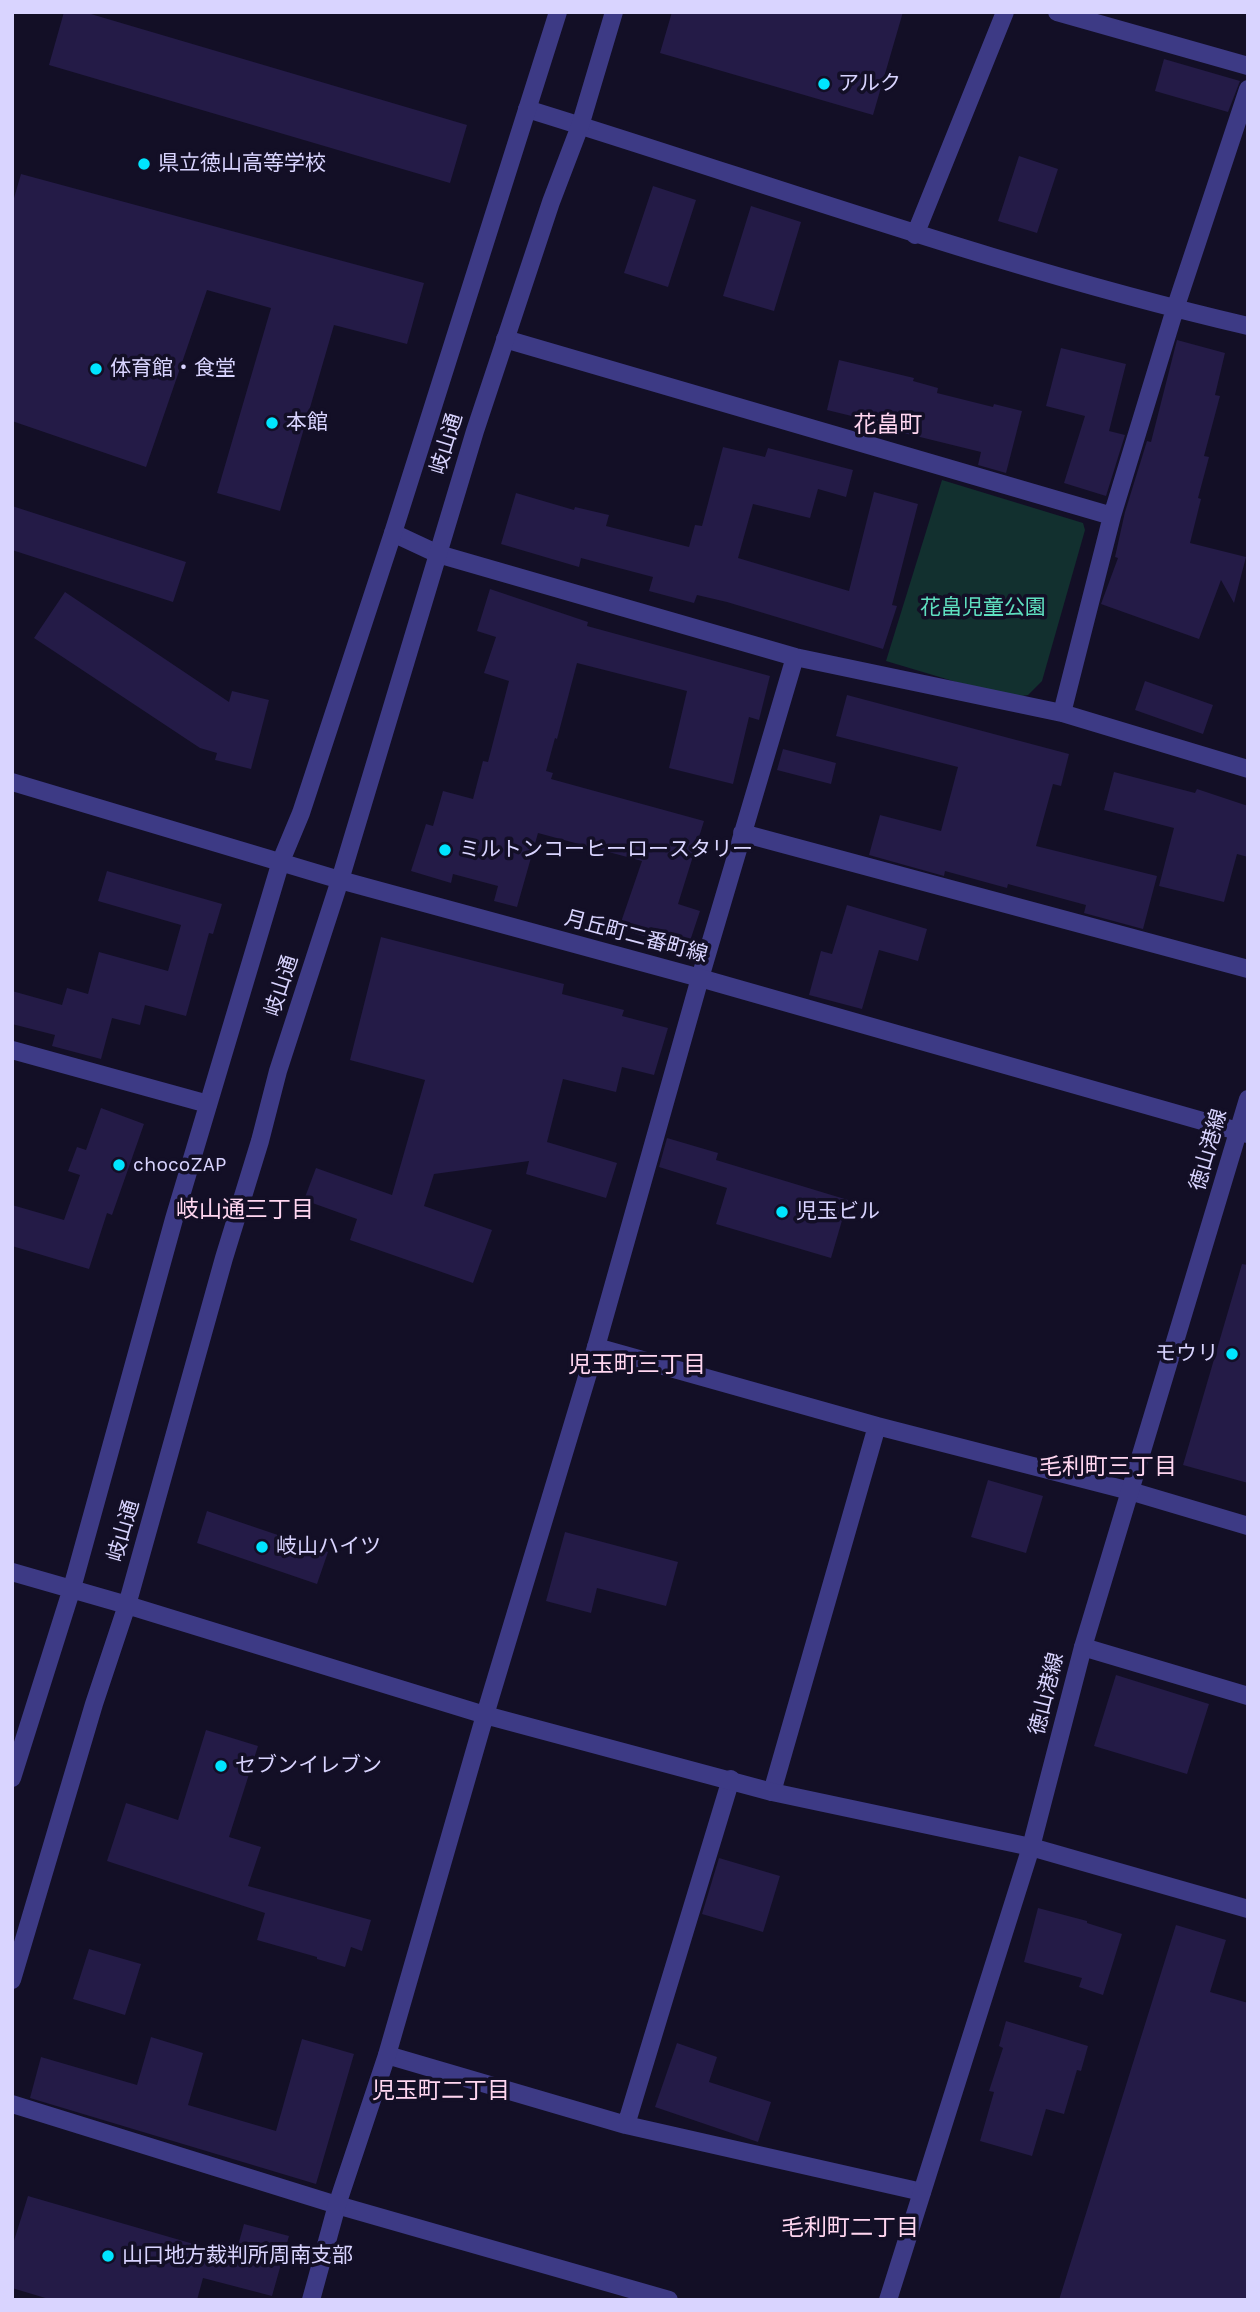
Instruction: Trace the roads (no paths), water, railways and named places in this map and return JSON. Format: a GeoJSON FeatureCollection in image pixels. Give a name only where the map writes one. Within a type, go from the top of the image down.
{"type":"FeatureCollection","features":[{"type":"Feature","properties":{"kind":"street","name":"岐山通"},"geometry":{"type":"LineString","coordinates":[[12,1778],[72,1588],[159,1271],[281,861],[301,813],[393,533],[558,12]]}},
{"type":"Feature","properties":{"kind":"street","name":"岐山通"},"geometry":{"type":"LineString","coordinates":[[12,1980],[94,1704],[127,1605],[278,1071],[340,880],[505,339],[551,202],[580,126],[614,12]]}},
{"type":"Feature","properties":{"kind":"street"},"geometry":{"type":"LineString","coordinates":[[915,235],[1005,12]]}},
{"type":"Feature","properties":{"kind":"street"},"geometry":{"type":"LineString","coordinates":[[1057,12],[1248,66]]}},
{"type":"Feature","properties":{"kind":"street"},"geometry":{"type":"LineString","coordinates":[[1062,713],[1112,516],[1175,309],[1248,89]]}},
{"type":"Feature","properties":{"kind":"street"},"geometry":{"type":"LineString","coordinates":[[527,109],[915,235],[1175,309],[1248,326]]}},
{"type":"Feature","properties":{"kind":"street"},"geometry":{"type":"LineString","coordinates":[[505,339],[1112,516]]}},
{"type":"Feature","properties":{"kind":"street"},"geometry":{"type":"LineString","coordinates":[[393,533],[438,554],[795,657],[1062,713],[1248,769]]}},
{"type":"Feature","properties":{"kind":"street"},"geometry":{"type":"LineString","coordinates":[[311,2300],[337,2205],[387,2054],[485,1715],[596,1347],[699,978],[795,657]]}},
{"type":"Feature","properties":{"kind":"street","name":"月丘町二番町線"},"geometry":{"type":"LineString","coordinates":[[12,782],[340,880],[699,978],[1243,1133]]}},
{"type":"Feature","properties":{"kind":"street"},"geometry":{"type":"LineString","coordinates":[[742,833],[1248,969]]}},
{"type":"Feature","properties":{"kind":"street"},"geometry":{"type":"LineString","coordinates":[[12,1050],[208,1104]]}},
{"type":"Feature","properties":{"kind":"street","name":"徳山港線"},"geometry":{"type":"LineString","coordinates":[[888,2300],[1031,1847],[1083,1647],[1243,1133],[1248,1098]]}},
{"type":"Feature","properties":{"kind":"street"},"geometry":{"type":"LineString","coordinates":[[596,1347],[877,1426],[1130,1491],[1248,1526]]}},
{"type":"Feature","properties":{"kind":"street"},"geometry":{"type":"LineString","coordinates":[[772,1792],[877,1426]]}},
{"type":"Feature","properties":{"kind":"street"},"geometry":{"type":"LineString","coordinates":[[12,1572],[485,1715],[772,1792],[1031,1847],[1248,1909]]}},
{"type":"Feature","properties":{"kind":"street"},"geometry":{"type":"LineString","coordinates":[[1083,1647],[1248,1696]]}},
{"type":"Feature","properties":{"kind":"street"},"geometry":{"type":"LineString","coordinates":[[626,2124],[731,1779]]}},
{"type":"Feature","properties":{"kind":"street"},"geometry":{"type":"LineString","coordinates":[[387,2054],[626,2124],[922,2192]]}},
{"type":"Feature","properties":{"kind":"street"},"geometry":{"type":"LineString","coordinates":[[12,2104],[337,2205],[668,2300]]}},
{"type":"Feature","properties":{"kind":"place","name":"アルク"},"geometry":{"type":"Point","coordinates":[824,84]}},
{"type":"Feature","properties":{"kind":"place","name":"県立徳山高等学校"},"geometry":{"type":"Point","coordinates":[144,164]}},
{"type":"Feature","properties":{"kind":"place","name":"体育館・食堂"},"geometry":{"type":"Point","coordinates":[96,369]}},
{"type":"Feature","properties":{"kind":"place","name":"本館"},"geometry":{"type":"Point","coordinates":[272,423]}},
{"type":"Feature","properties":{"kind":"place","name":"ミルトンコーヒーロースタリー"},"geometry":{"type":"Point","coordinates":[445,850]}},
{"type":"Feature","properties":{"kind":"place","name":"chocoZAP"},"geometry":{"type":"Point","coordinates":[119,1165]}},
{"type":"Feature","properties":{"kind":"place","name":"児玉ビル"},"geometry":{"type":"Point","coordinates":[782,1212]}},
{"type":"Feature","properties":{"kind":"place","name":"モウリ"},"geometry":{"type":"Point","coordinates":[1232,1354]}},
{"type":"Feature","properties":{"kind":"place","name":"岐山ハイツ"},"geometry":{"type":"Point","coordinates":[262,1547]}},
{"type":"Feature","properties":{"kind":"place","name":"セブンイレブン"},"geometry":{"type":"Point","coordinates":[221,1766]}},
{"type":"Feature","properties":{"kind":"place","name":"山口地方裁判所周南支部"},"geometry":{"type":"Point","coordinates":[108,2256]}},
{"type":"Feature","properties":{"kind":"district","name":"花畠町"},"geometry":{"type":"Point","coordinates":[888,425]}},
{"type":"Feature","properties":{"kind":"district","name":"岐山通三丁目"},"geometry":{"type":"Point","coordinates":[245,1210]}},
{"type":"Feature","properties":{"kind":"district","name":"児玉町三丁目"},"geometry":{"type":"Point","coordinates":[637,1365]}},
{"type":"Feature","properties":{"kind":"district","name":"毛利町三丁目"},"geometry":{"type":"Point","coordinates":[1108,1467]}},
{"type":"Feature","properties":{"kind":"district","name":"児玉町二丁目"},"geometry":{"type":"Point","coordinates":[441,2091]}},
{"type":"Feature","properties":{"kind":"district","name":"毛利町二丁目"},"geometry":{"type":"Point","coordinates":[850,2228]}},
{"type":"Feature","properties":{"kind":"park label","name":"花畠児童公園"},"geometry":{"type":"Point","coordinates":[983,608]}}]}
